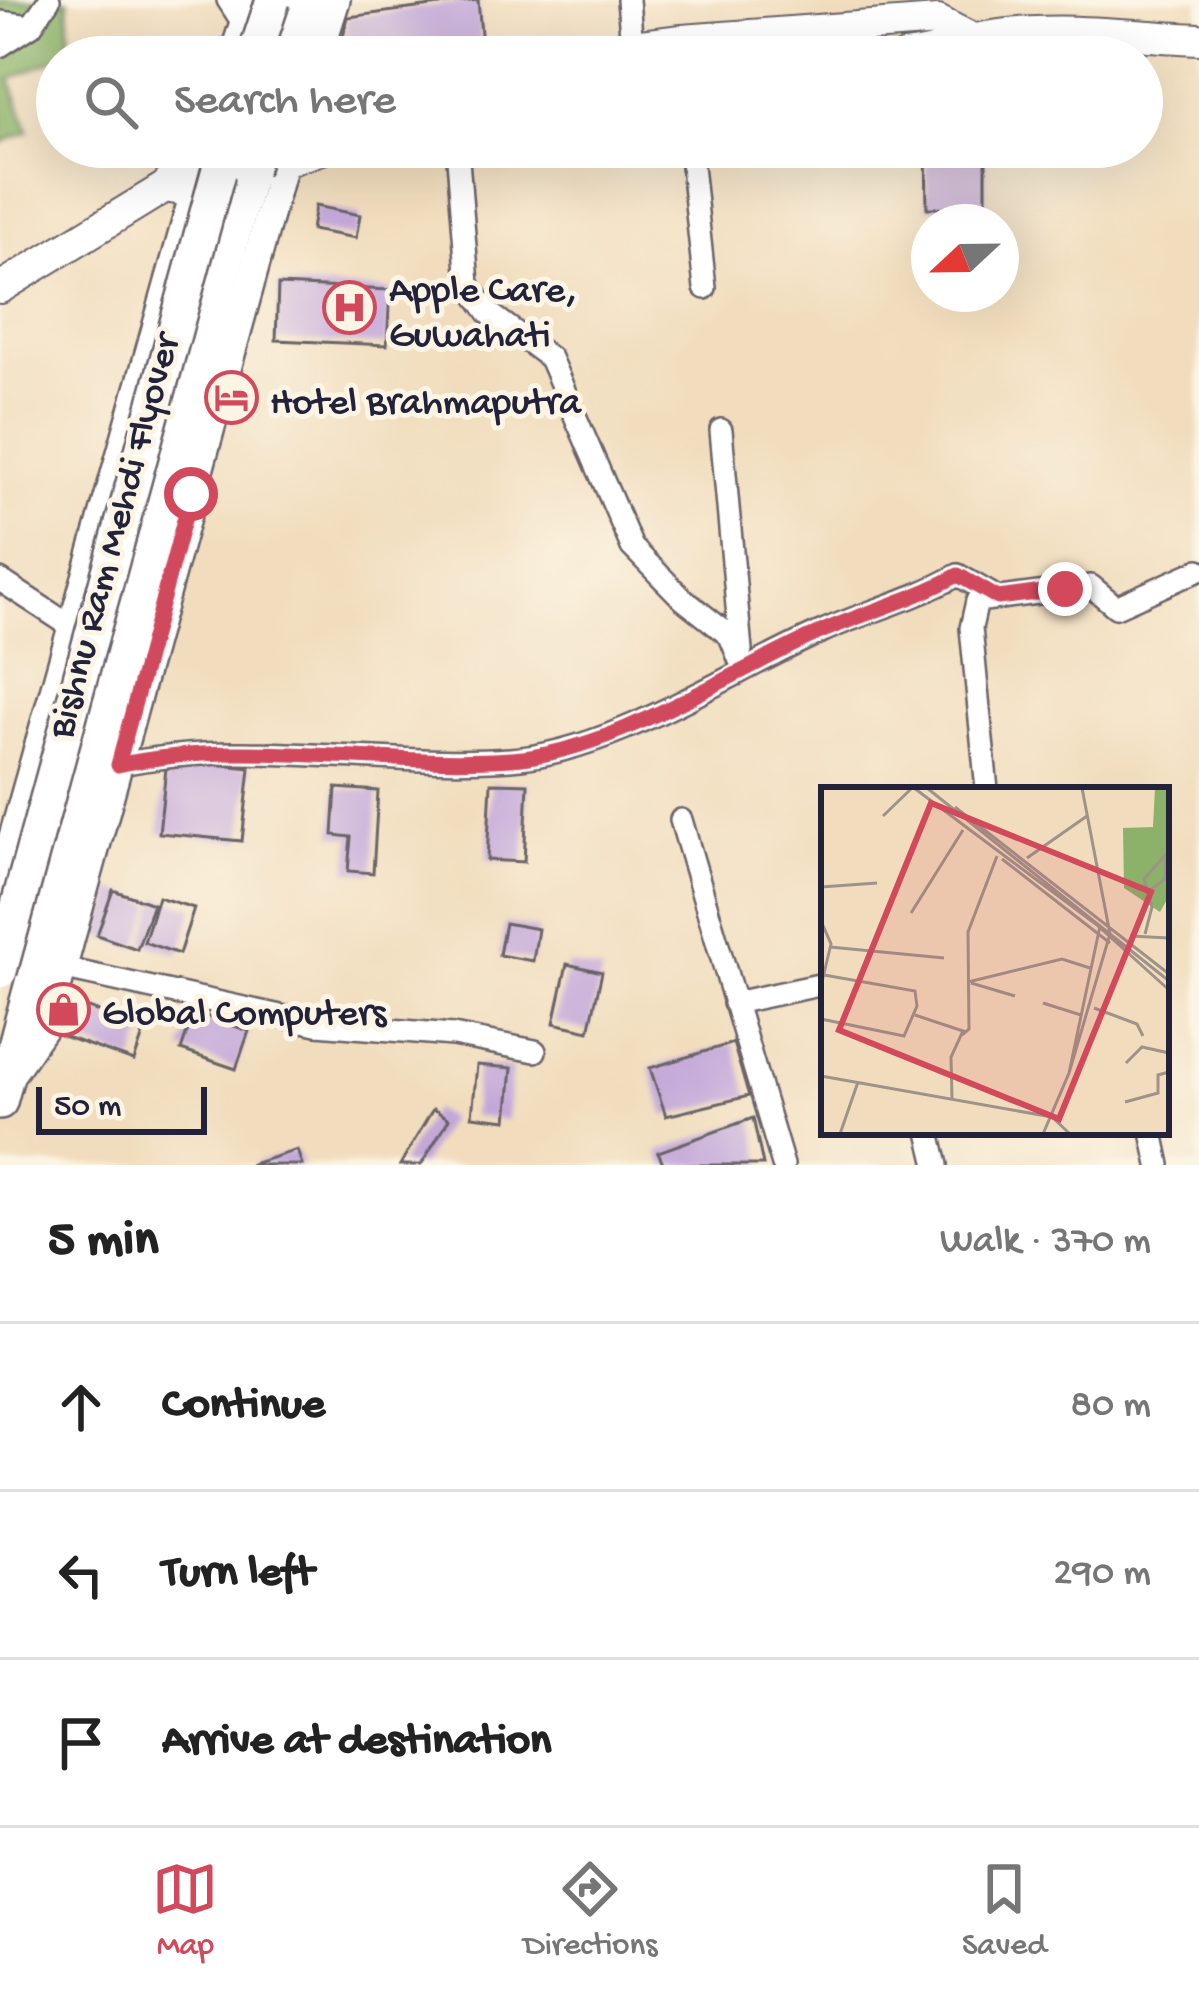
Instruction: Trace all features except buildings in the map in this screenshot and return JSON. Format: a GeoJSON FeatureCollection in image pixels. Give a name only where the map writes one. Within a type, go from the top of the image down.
{"type":"FeatureCollection","features":[{"type":"Feature","properties":{"kind":"main road"},"geometry":{"type":"LineString","coordinates":[[261,36],[273,0]]}},
{"type":"Feature","properties":{"kind":"main road"},"geometry":{"type":"LineString","coordinates":[[294,36],[306,0]]}},
{"type":"Feature","properties":{"kind":"main road"},"geometry":{"type":"LineString","coordinates":[[754,36],[938,21],[967,36]]}},
{"type":"Feature","properties":{"kind":"main road"},"geometry":{"type":"LineString","coordinates":[[1006,36],[1120,36]]}},
{"type":"Feature","properties":{"kind":"main road"},"geometry":{"type":"LineString","coordinates":[[1163,38],[1199,39]]}},
{"type":"Feature","properties":{"kind":"main road"},"geometry":{"type":"LineString","coordinates":[[180,189],[192,168]]}},
{"type":"Feature","properties":{"kind":"main road","name":"Bishnu Ram Mehdi Flyover"},"geometry":{"type":"LineString","coordinates":[[0,970],[219,168]]}},
{"type":"Feature","properties":{"kind":"main road"},"geometry":{"type":"LineString","coordinates":[[0,288],[180,189],[232,168]]}},
{"type":"Feature","properties":{"kind":"main road","name":"Bishnu Ram Mehdi Flyover"},"geometry":{"type":"LineString","coordinates":[[2,1093],[272,168]]}},
{"type":"Feature","properties":{"kind":"street"},"geometry":{"type":"LineString","coordinates":[[0,46],[31,26],[49,0]]}},
{"type":"Feature","properties":{"kind":"street"},"geometry":{"type":"LineString","coordinates":[[325,36],[336,0]]}},
{"type":"Feature","properties":{"kind":"street"},"geometry":{"type":"LineString","coordinates":[[628,0],[631,36]]}},
{"type":"Feature","properties":{"kind":"street"},"geometry":{"type":"LineString","coordinates":[[240,8],[257,36]]}},
{"type":"Feature","properties":{"kind":"street"},"geometry":{"type":"LineString","coordinates":[[0,22],[31,26]]}},
{"type":"Feature","properties":{"kind":"street"},"geometry":{"type":"LineString","coordinates":[[2,1093],[48,1021],[272,168]]}},
{"type":"Feature","properties":{"kind":"street"},"geometry":{"type":"LineString","coordinates":[[459,168],[468,284],[489,313],[550,358],[632,547],[683,599],[730,636],[743,668]]}},
{"type":"Feature","properties":{"kind":"street"},"geometry":{"type":"LineString","coordinates":[[693,168],[705,288]]}},
{"type":"Feature","properties":{"kind":"street"},"geometry":{"type":"LineString","coordinates":[[0,883],[72,627],[180,189]]}},
{"type":"Feature","properties":{"kind":"street"},"geometry":{"type":"LineString","coordinates":[[721,430],[743,668]]}},
{"type":"Feature","properties":{"kind":"street"},"geometry":{"type":"LineString","coordinates":[[987,787],[971,628],[977,601],[1091,586],[1116,607],[1199,570]]}},
{"type":"Feature","properties":{"kind":"street"},"geometry":{"type":"LineString","coordinates":[[118,765],[178,752],[515,759],[609,734],[743,668],[958,575],[998,598]]}},
{"type":"Feature","properties":{"kind":"street"},"geometry":{"type":"LineString","coordinates":[[0,580],[72,627]]}},
{"type":"Feature","properties":{"kind":"street"},"geometry":{"type":"LineString","coordinates":[[681,820],[783,1165]]}},
{"type":"Feature","properties":{"kind":"street"},"geometry":{"type":"LineString","coordinates":[[61,968],[316,1024],[453,1035],[535,1052]]}},
{"type":"Feature","properties":{"kind":"street"},"geometry":{"type":"LineString","coordinates":[[734,1003],[821,986]]}},
{"type":"Feature","properties":{"kind":"street"},"geometry":{"type":"LineString","coordinates":[[930,1135],[937,1165]]}},
{"type":"Feature","properties":{"kind":"street"},"geometry":{"type":"LineString","coordinates":[[1153,1135],[1159,1165]]}},
{"type":"Feature","properties":{"kind":"green space"},"geometry":{"type":"Polygon","coordinates":[[[0,0],[68,0],[69,36],[36,36],[36,67],[10,79],[29,131],[0,143],[0,0]]]}},
{"type":"Feature","properties":{"kind":"place","name":"Apple Care, Guwahati"},"geometry":{"type":"Point","coordinates":[350,308]}},
{"type":"Feature","properties":{"kind":"place","name":"Hotel Brahmaputra"},"geometry":{"type":"Point","coordinates":[231,398]}},
{"type":"Feature","properties":{"kind":"place","name":"Global Computers"},"geometry":{"type":"Point","coordinates":[63,1009]}},
{"type":"Feature","properties":{"kind":"route"},"geometry":{"type":"LineString","coordinates":[[191,494],[118,765],[178,752],[515,759],[609,734],[827,629],[923,594],[958,575],[998,598],[1065,589]]}}]}
